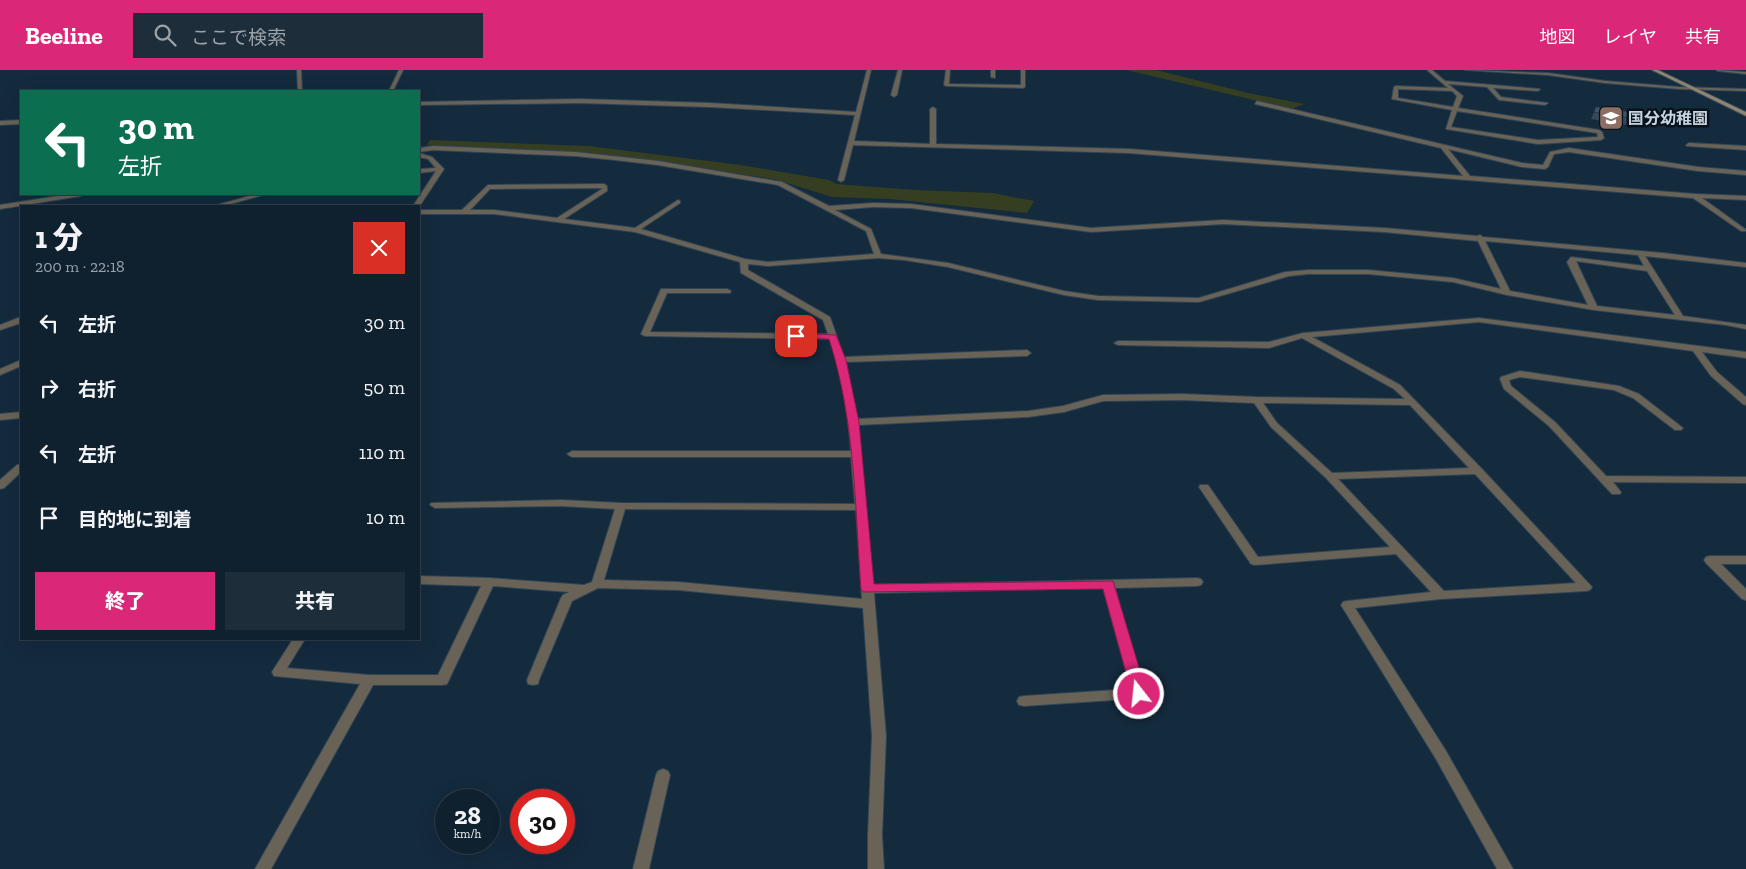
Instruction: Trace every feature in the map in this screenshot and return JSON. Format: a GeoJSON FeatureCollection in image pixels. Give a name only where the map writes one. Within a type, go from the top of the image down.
{"type":"FeatureCollection","features":[{"type":"Feature","properties":{"kind":"street"},"geometry":{"type":"LineString","coordinates":[[299,70],[300,90]]}},
{"type":"Feature","properties":{"kind":"street"},"geometry":{"type":"LineString","coordinates":[[391,90],[401,70]]}},
{"type":"Feature","properties":{"kind":"street"},"geometry":{"type":"LineString","coordinates":[[842,180],[868,70]]}},
{"type":"Feature","properties":{"kind":"street"},"geometry":{"type":"LineString","coordinates":[[894,95],[900,70]]}},
{"type":"Feature","properties":{"kind":"street"},"geometry":{"type":"LineString","coordinates":[[948,70],[946,84],[1023,87],[1023,70]]}},
{"type":"Feature","properties":{"kind":"street"},"geometry":{"type":"LineString","coordinates":[[992,77],[993,70]]}},
{"type":"Feature","properties":{"kind":"street"},"geometry":{"type":"LineString","coordinates":[[1429,70],[1444,82],[1460,96],[1454,110],[1448,128],[1538,142],[1600,138],[1599,132],[1454,110],[1395,99],[1396,87],[1453,90]]}},
{"type":"Feature","properties":{"kind":"street"},"geometry":{"type":"LineString","coordinates":[[1467,70],[1530,72],[1605,82],[1746,90]]}},
{"type":"Feature","properties":{"kind":"street"},"geometry":{"type":"LineString","coordinates":[[1654,70],[1746,114]]}},
{"type":"Feature","properties":{"kind":"street"},"geometry":{"type":"LineString","coordinates":[[1718,70],[1746,73]]}},
{"type":"Feature","properties":{"kind":"street"},"geometry":{"type":"LineString","coordinates":[[1489,86],[1499,98],[1545,103],[1530,72]]}},
{"type":"Feature","properties":{"kind":"street"},"geometry":{"type":"LineString","coordinates":[[1444,82],[1538,90]]}},
{"type":"Feature","properties":{"kind":"street"},"geometry":{"type":"LineString","coordinates":[[420,105],[580,101],[710,105],[858,114]]}},
{"type":"Feature","properties":{"kind":"street"},"geometry":{"type":"LineString","coordinates":[[1256,103],[1443,147],[1530,165],[1545,167],[1552,153],[1570,150],[1746,173]]}},
{"type":"Feature","properties":{"kind":"street"},"geometry":{"type":"LineString","coordinates":[[933,109],[933,146]]}},
{"type":"Feature","properties":{"kind":"street"},"geometry":{"type":"LineString","coordinates":[[0,123],[20,122]]}},
{"type":"Feature","properties":{"kind":"street"},"geometry":{"type":"LineString","coordinates":[[852,143],[1129,151],[1695,196],[1746,198]]}},
{"type":"Feature","properties":{"kind":"street"},"geometry":{"type":"LineString","coordinates":[[1689,145],[1746,148]]}},
{"type":"Feature","properties":{"kind":"street"},"geometry":{"type":"LineString","coordinates":[[1443,147],[1468,178]]}},
{"type":"Feature","properties":{"kind":"street"},"geometry":{"type":"LineString","coordinates":[[420,150],[433,148],[514,153],[575,154],[658,163],[780,183],[869,230],[878,256]]}},
{"type":"Feature","properties":{"kind":"street"},"geometry":{"type":"LineString","coordinates":[[420,155],[430,158],[441,169]]}},
{"type":"Feature","properties":{"kind":"street"},"geometry":{"type":"LineString","coordinates":[[420,171],[441,169]]}},
{"type":"Feature","properties":{"kind":"street"},"geometry":{"type":"LineString","coordinates":[[417,205],[441,169]]}},
{"type":"Feature","properties":{"kind":"street"},"geometry":{"type":"LineString","coordinates":[[464,212],[488,187],[604,186],[605,190],[558,220]]}},
{"type":"Feature","properties":{"kind":"street"},"geometry":{"type":"LineString","coordinates":[[0,207],[75,195]]}},
{"type":"Feature","properties":{"kind":"street"},"geometry":{"type":"LineString","coordinates":[[220,205],[260,195]]}},
{"type":"Feature","properties":{"kind":"street"},"geometry":{"type":"LineString","coordinates":[[1695,196],[1743,230]]}},
{"type":"Feature","properties":{"kind":"street"},"geometry":{"type":"LineString","coordinates":[[636,230],[678,202]]}},
{"type":"Feature","properties":{"kind":"street"},"geometry":{"type":"LineString","coordinates":[[830,208],[873,205],[911,206],[1091,230],[1223,222],[1384,230],[1480,237],[1746,265]]}},
{"type":"Feature","properties":{"kind":"street"},"geometry":{"type":"LineString","coordinates":[[420,212],[494,212],[636,230],[744,261],[768,264],[878,256],[904,258],[948,265],[1064,293],[1098,298],[1200,300],[1288,274],[1335,271],[1368,272],[1454,280],[1507,293],[1594,308],[1680,317],[1746,327]]}},
{"type":"Feature","properties":{"kind":"street"},"geometry":{"type":"LineString","coordinates":[[1480,237],[1507,293]]}},
{"type":"Feature","properties":{"kind":"street"},"geometry":{"type":"LineString","coordinates":[[1640,253],[1680,317]]}},
{"type":"Feature","properties":{"kind":"street"},"geometry":{"type":"LineString","coordinates":[[1594,308],[1571,262],[1574,259],[1651,269]]}},
{"type":"Feature","properties":{"kind":"street"},"geometry":{"type":"LineString","coordinates":[[744,261],[744,271],[827,319],[841,360],[853,422],[879,736],[875,835],[876,869]]}},
{"type":"Feature","properties":{"kind":"street"},"geometry":{"type":"LineString","coordinates":[[727,291],[664,290],[645,334],[833,337]]}},
{"type":"Feature","properties":{"kind":"street"},"geometry":{"type":"LineString","coordinates":[[0,328],[20,320]]}},
{"type":"Feature","properties":{"kind":"street"},"geometry":{"type":"LineString","coordinates":[[1118,343],[1270,346],[1303,335],[1479,320],[1746,355]]}},
{"type":"Feature","properties":{"kind":"street"},"geometry":{"type":"LineString","coordinates":[[1303,335],[1397,387],[1586,587],[1441,595],[1348,605],[1441,755],[1505,869]]}},
{"type":"Feature","properties":{"kind":"street"},"geometry":{"type":"LineString","coordinates":[[1695,348],[1714,374],[1746,402]]}},
{"type":"Feature","properties":{"kind":"street"},"geometry":{"type":"LineString","coordinates":[[841,360],[1028,353]]}},
{"type":"Feature","properties":{"kind":"street"},"geometry":{"type":"LineString","coordinates":[[0,372],[20,363]]}},
{"type":"Feature","properties":{"kind":"street"},"geometry":{"type":"LineString","coordinates":[[1616,492],[1606,479],[1552,424],[1507,387],[1504,379],[1520,374],[1616,388],[1636,396],[1678,428]]}},
{"type":"Feature","properties":{"kind":"street"},"geometry":{"type":"LineString","coordinates":[[853,422],[1028,414],[1064,409],[1103,398],[1182,397],[1413,402]]}},
{"type":"Feature","properties":{"kind":"street"},"geometry":{"type":"LineString","coordinates":[[1257,400],[1274,425],[1330,476],[1441,595]]}},
{"type":"Feature","properties":{"kind":"street"},"geometry":{"type":"LineString","coordinates":[[0,417],[20,415]]}},
{"type":"Feature","properties":{"kind":"street"},"geometry":{"type":"LineString","coordinates":[[572,454],[856,454]]}},
{"type":"Feature","properties":{"kind":"street"},"geometry":{"type":"LineString","coordinates":[[1,485],[20,468]]}},
{"type":"Feature","properties":{"kind":"street"},"geometry":{"type":"LineString","coordinates":[[1330,476],[1478,471]]}},
{"type":"Feature","properties":{"kind":"street"},"geometry":{"type":"LineString","coordinates":[[1606,479],[1746,480]]}},
{"type":"Feature","properties":{"kind":"street"},"geometry":{"type":"LineString","coordinates":[[1204,488],[1255,561],[1399,550]]}},
{"type":"Feature","properties":{"kind":"street"},"geometry":{"type":"LineString","coordinates":[[435,505],[561,503],[621,506],[861,507]]}},
{"type":"Feature","properties":{"kind":"street"},"geometry":{"type":"LineString","coordinates":[[597,584],[621,506]]}},
{"type":"Feature","properties":{"kind":"street"},"geometry":{"type":"LineString","coordinates":[[1746,560],[1710,560],[1746,596]]}},
{"type":"Feature","properties":{"kind":"street"},"geometry":{"type":"LineString","coordinates":[[420,580],[488,582],[585,589]]}},
{"type":"Feature","properties":{"kind":"street"},"geometry":{"type":"LineString","coordinates":[[298,640],[278,672],[369,680],[442,680],[488,582]]}},
{"type":"Feature","properties":{"kind":"street"},"geometry":{"type":"LineString","coordinates":[[868,589],[1197,582]]}},
{"type":"Feature","properties":{"kind":"street"},"geometry":{"type":"LineString","coordinates":[[533,680],[566,598],[597,584],[678,586],[869,604]]}},
{"type":"Feature","properties":{"kind":"street"},"geometry":{"type":"LineString","coordinates":[[1024,701],[1139,694],[1108,584]]}},
{"type":"Feature","properties":{"kind":"street"},"geometry":{"type":"LineString","coordinates":[[263,869],[369,680]]}},
{"type":"Feature","properties":{"kind":"street"},"geometry":{"type":"LineString","coordinates":[[641,869],[663,775]]}},
{"type":"Feature","properties":{"kind":"green space"},"geometry":{"type":"Polygon","coordinates":[[[1126,70],[1156,70],[1248,93],[1304,104],[1292,109],[1126,70]]]}},
{"type":"Feature","properties":{"kind":"green space"},"geometry":{"type":"Polygon","coordinates":[[[430,140],[589,146],[741,165],[829,180],[836,184],[993,193],[1034,201],[1027,213],[890,199],[832,197],[774,179],[593,153],[427,145],[430,140]]]}},
{"type":"Feature","properties":{"kind":"building"},"geometry":{"type":"Polygon","coordinates":[[[1596,107],[1644,114],[1643,120],[1594,112],[1596,107]]]}},
{"type":"Feature","properties":{"kind":"place","name":"国分幼稚園"},"geometry":{"type":"Point","coordinates":[1611,118]}},
{"type":"Feature","properties":{"kind":"route"},"geometry":{"type":"LineString","coordinates":[[796,336],[833,337],[841,360],[853,422],[868,589],[1108,584],[1139,694]]}}]}
